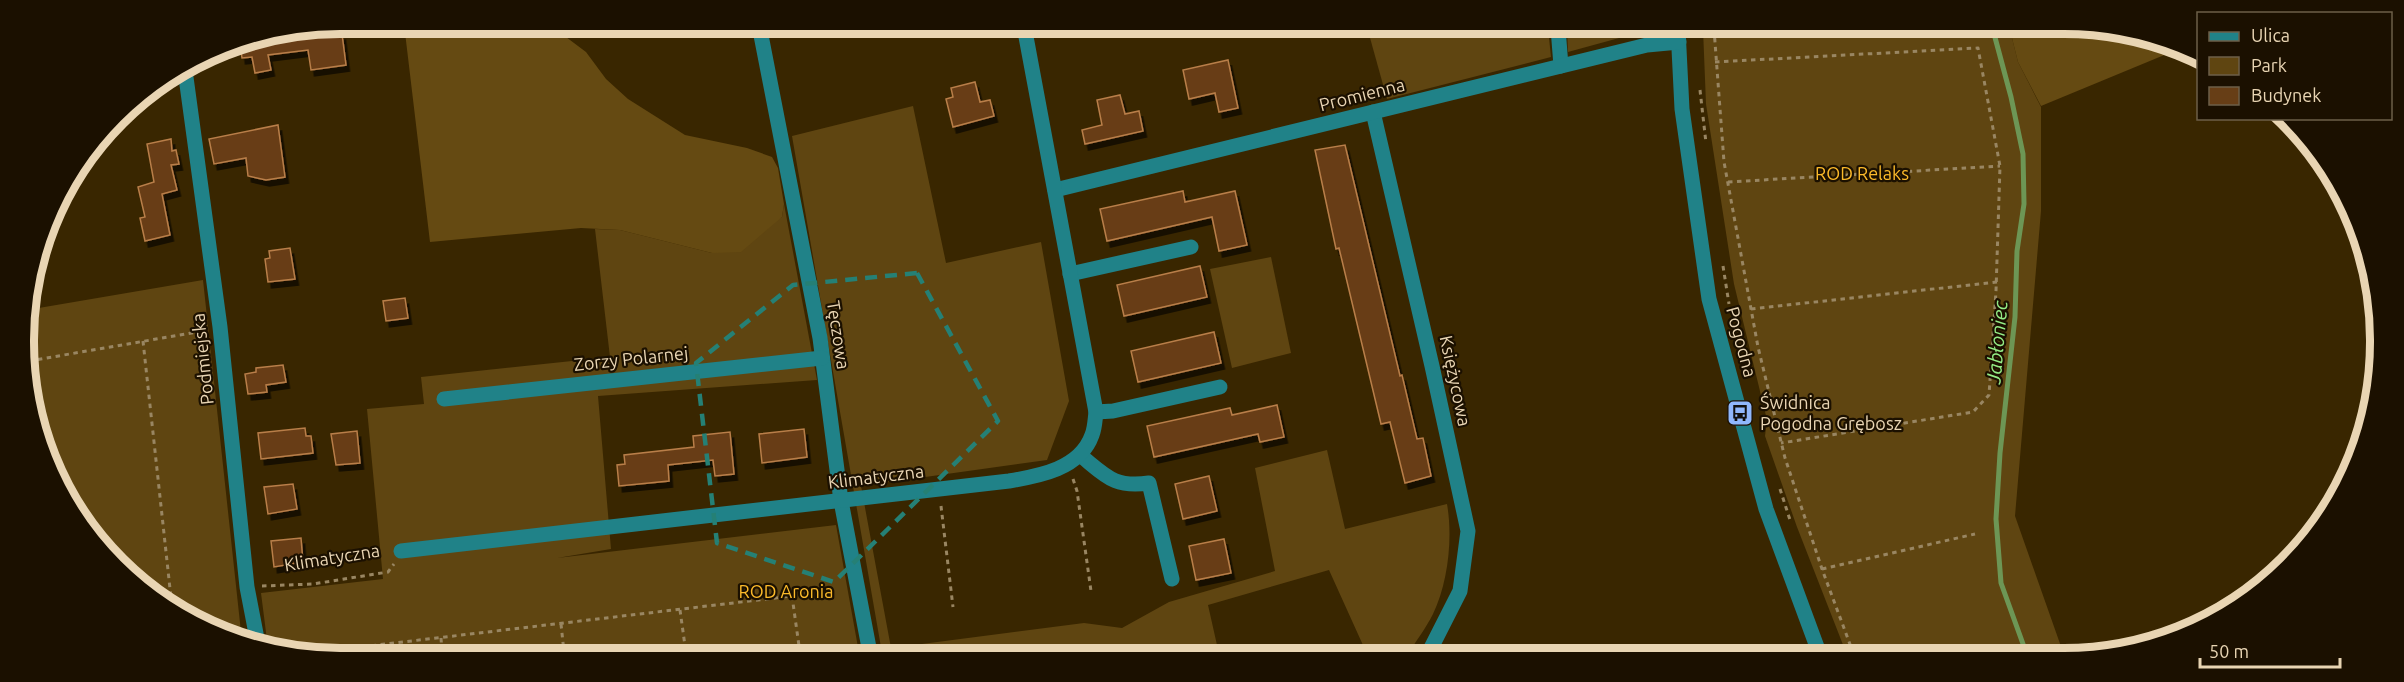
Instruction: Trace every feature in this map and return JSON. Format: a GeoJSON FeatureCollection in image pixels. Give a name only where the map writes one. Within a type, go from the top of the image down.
{"type":"FeatureCollection","features":[{"type":"Feature","properties":{"kind":"street","name":"Tęczowa"},"geometry":{"type":"LineString","coordinates":[[761,34],[822,357],[841,501],[869,648]]}},
{"type":"Feature","properties":{"kind":"street"},"geometry":{"type":"LineString","coordinates":[[1026,34],[1096,412],[1092,435],[1074,459],[1111,480],[1130,486],[1149,483],[1172,579]]}},
{"type":"Feature","properties":{"kind":"street"},"geometry":{"type":"LineString","coordinates":[[1558,34],[1561,66]]}},
{"type":"Feature","properties":{"kind":"street","name":"Promienna"},"geometry":{"type":"LineString","coordinates":[[1055,190],[1647,45],[1679,35]]}},
{"type":"Feature","properties":{"kind":"street","name":"Pogodna"},"geometry":{"type":"LineString","coordinates":[[1679,35],[1682,109],[1709,299],[1766,509],[1817,648]]}},
{"type":"Feature","properties":{"kind":"street","name":"Podmiejska"},"geometry":{"type":"LineString","coordinates":[[186,77],[220,327],[247,587],[256,635]]}},
{"type":"Feature","properties":{"kind":"street","name":"Księżycowa"},"geometry":{"type":"LineString","coordinates":[[1373,112],[1468,531],[1460,591],[1431,648]]}},
{"type":"Feature","properties":{"kind":"street"},"geometry":{"type":"LineString","coordinates":[[1070,274],[1191,247]]}},
{"type":"Feature","properties":{"kind":"street","name":"Zorzy Polarnej"},"geometry":{"type":"LineString","coordinates":[[444,399],[822,357]]}},
{"type":"Feature","properties":{"kind":"street"},"geometry":{"type":"LineString","coordinates":[[1096,412],[1113,411],[1220,387]]}},
{"type":"Feature","properties":{"kind":"street","name":"Klimatyczna"},"geometry":{"type":"LineString","coordinates":[[400,552],[1038,476],[1074,459]]}},
{"type":"Feature","properties":{"kind":"path"},"geometry":{"type":"LineString","coordinates":[[1714,34],[1728,182],[1751,309],[1781,443],[1821,569],[1851,648]]}},
{"type":"Feature","properties":{"kind":"path"},"geometry":{"type":"LineString","coordinates":[[1715,62],[1978,48],[2000,166],[1997,282],[1989,395],[1973,412],[1781,443]]}},
{"type":"Feature","properties":{"kind":"path"},"geometry":{"type":"LineString","coordinates":[[1699,81],[1707,153]]}},
{"type":"Feature","properties":{"kind":"path"},"geometry":{"type":"LineString","coordinates":[[1728,182],[2000,166]]}},
{"type":"Feature","properties":{"kind":"path"},"geometry":{"type":"LineString","coordinates":[[1722,262],[1730,305]]}},
{"type":"Feature","properties":{"kind":"path"},"geometry":{"type":"LineString","coordinates":[[1751,309],[1997,282]]}},
{"type":"Feature","properties":{"kind":"path"},"geometry":{"type":"LineString","coordinates":[[35,360],[220,327]]}},
{"type":"Feature","properties":{"kind":"path"},"geometry":{"type":"LineString","coordinates":[[143,341],[171,596]]}},
{"type":"Feature","properties":{"kind":"path"},"geometry":{"type":"LineString","coordinates":[[1074,459],[1091,591]]}},
{"type":"Feature","properties":{"kind":"path"},"geometry":{"type":"LineString","coordinates":[[1779,486],[1793,530]]}},
{"type":"Feature","properties":{"kind":"path"},"geometry":{"type":"LineString","coordinates":[[939,489],[953,607]]}},
{"type":"Feature","properties":{"kind":"path"},"geometry":{"type":"LineString","coordinates":[[1821,569],[1976,534]]}},
{"type":"Feature","properties":{"kind":"path","name":"Klimatyczna"},"geometry":{"type":"LineString","coordinates":[[247,587],[313,584],[388,572],[400,552]]}},
{"type":"Feature","properties":{"kind":"path"},"geometry":{"type":"LineString","coordinates":[[360,648],[792,596],[799,648]]}},
{"type":"Feature","properties":{"kind":"path"},"geometry":{"type":"LineString","coordinates":[[681,610],[685,648]]}},
{"type":"Feature","properties":{"kind":"path"},"geometry":{"type":"LineString","coordinates":[[561,624],[564,648]]}},
{"type":"Feature","properties":{"kind":"path"},"geometry":{"type":"LineString","coordinates":[[441,638],[442,648]]}},
{"type":"Feature","properties":{"kind":"highlighted area"},"geometry":{"type":"Polygon","coordinates":[[[917,273],[998,421],[834,582],[717,543],[696,363],[793,285],[917,273]]]}},
{"type":"Feature","properties":{"kind":"green space"},"geometry":{"type":"Polygon","coordinates":[[[1369,34],[1549,34],[1551,57],[1387,99],[1369,34]]]}},
{"type":"Feature","properties":{"kind":"green space"},"geometry":{"type":"Polygon","coordinates":[[[1567,34],[1631,34],[1630,35],[1568,52],[1567,34]]]}},
{"type":"Feature","properties":{"kind":"green space","name":"ROD Relaks"},"geometry":{"type":"Polygon","coordinates":[[[1703,34],[2011,34],[2018,62],[2041,107],[2041,211],[2015,516],[2062,648],[1844,648],[1797,527],[1765,436],[1767,420],[1734,284],[1706,104],[1703,34]]]}},
{"type":"Feature","properties":{"kind":"green space"},"geometry":{"type":"Polygon","coordinates":[[[913,106],[946,263],[1041,242],[1069,401],[1047,460],[861,486],[891,648],[881,648],[792,136],[913,106]]]}},
{"type":"Feature","properties":{"kind":"green space","name":"ROD Aronia"},"geometry":{"type":"Polygon","coordinates":[[[784,204],[817,380],[598,396],[611,549],[557,558],[836,525],[858,648],[341,648],[301,645],[267,638],[261,593],[383,579],[367,409],[424,404],[421,377],[610,357],[595,229],[620,230],[712,253],[782,217],[784,204]]]}},
{"type":"Feature","properties":{"kind":"green space"},"geometry":{"type":"Polygon","coordinates":[[[1271,257],[1291,353],[1232,368],[1210,269],[1271,257]]]}},
{"type":"Feature","properties":{"kind":"green space"},"geometry":{"type":"Polygon","coordinates":[[[203,280],[241,631],[205,616],[154,584],[124,558],[86,511],[66,477],[58,458],[40,401],[34,341],[36,308],[203,280]]]}},
{"type":"Feature","properties":{"kind":"green space"},"geometry":{"type":"Polygon","coordinates":[[[1327,450],[1345,529],[1447,504],[1449,546],[1446,575],[1433,614],[1412,648],[1364,648],[1329,570],[1208,605],[1218,648],[891,648],[1084,623],[1122,628],[1169,602],[1275,571],[1255,468],[1327,450]]]}},
{"type":"Feature","properties":{"kind":"shaded area"},"geometry":{"type":"Polygon","coordinates":[[[405,34],[562,34],[586,52],[606,79],[628,99],[685,135],[747,148],[772,157],[778,168],[784,204],[782,217],[741,252],[712,253],[620,230],[581,228],[430,242],[405,34]]]}},
{"type":"Feature","properties":{"kind":"shaded area"},"geometry":{"type":"Polygon","coordinates":[[[2011,34],[2103,37],[2123,40],[2168,53],[2041,106],[2018,62],[2011,34]]]}},
{"type":"Feature","properties":{"kind":"building"},"geometry":{"type":"Polygon","coordinates":[[[342,34],[346,65],[311,70],[308,50],[268,55],[271,70],[255,73],[252,57],[242,58],[241,51],[281,40],[342,34]]]}},
{"type":"Feature","properties":{"kind":"building"},"geometry":{"type":"Polygon","coordinates":[[[1228,60],[1238,108],[1219,112],[1215,93],[1189,99],[1183,70],[1228,60]]]}},
{"type":"Feature","properties":{"kind":"building"},"geometry":{"type":"Polygon","coordinates":[[[975,82],[980,102],[990,100],[994,116],[953,127],[946,99],[953,97],[951,88],[975,82]]]}},
{"type":"Feature","properties":{"kind":"building"},"geometry":{"type":"Polygon","coordinates":[[[1120,95],[1125,114],[1139,111],[1143,131],[1085,144],[1082,130],[1102,125],[1097,100],[1120,95]]]}},
{"type":"Feature","properties":{"kind":"building"},"geometry":{"type":"Polygon","coordinates":[[[278,125],[285,177],[266,180],[248,176],[246,158],[214,164],[209,139],[278,125]]]}},
{"type":"Feature","properties":{"kind":"building"},"geometry":{"type":"Polygon","coordinates":[[[171,139],[172,151],[176,150],[179,164],[171,165],[177,190],[162,194],[170,235],[145,241],[140,218],[145,217],[138,187],[154,182],[147,144],[171,139]]]}},
{"type":"Feature","properties":{"kind":"building"},"geometry":{"type":"Polygon","coordinates":[[[1345,145],[1400,376],[1402,375],[1417,439],[1423,438],[1431,476],[1405,483],[1390,422],[1381,424],[1339,248],[1336,249],[1315,150],[1345,145]]]}},
{"type":"Feature","properties":{"kind":"building"},"geometry":{"type":"Polygon","coordinates":[[[1183,191],[1185,202],[1235,191],[1247,245],[1219,251],[1212,217],[1107,241],[1100,209],[1183,191]]]}},
{"type":"Feature","properties":{"kind":"building"},"geometry":{"type":"Polygon","coordinates":[[[290,248],[295,279],[268,282],[265,259],[270,258],[269,251],[290,248]]]}},
{"type":"Feature","properties":{"kind":"building"},"geometry":{"type":"Polygon","coordinates":[[[1200,266],[1207,297],[1124,316],[1117,285],[1200,266]]]}},
{"type":"Feature","properties":{"kind":"building"},"geometry":{"type":"Polygon","coordinates":[[[405,298],[408,318],[386,321],[383,301],[405,298]]]}},
{"type":"Feature","properties":{"kind":"building"},"geometry":{"type":"Polygon","coordinates":[[[1214,332],[1221,363],[1138,382],[1131,351],[1214,332]]]}},
{"type":"Feature","properties":{"kind":"building"},"geometry":{"type":"Polygon","coordinates":[[[283,365],[286,382],[266,385],[267,392],[248,394],[245,374],[256,372],[256,368],[283,365]]]}},
{"type":"Feature","properties":{"kind":"building"},"geometry":{"type":"Polygon","coordinates":[[[1277,405],[1284,437],[1260,442],[1258,434],[1154,457],[1147,426],[1230,408],[1232,415],[1277,405]]]}},
{"type":"Feature","properties":{"kind":"building"},"geometry":{"type":"Polygon","coordinates":[[[305,428],[306,436],[311,436],[313,453],[261,459],[258,433],[305,428]]]}},
{"type":"Feature","properties":{"kind":"building"},"geometry":{"type":"Polygon","coordinates":[[[804,429],[807,457],[762,463],[759,434],[804,429]]]}},
{"type":"Feature","properties":{"kind":"building"},"geometry":{"type":"Polygon","coordinates":[[[357,431],[360,463],[336,465],[331,434],[357,431]]]}},
{"type":"Feature","properties":{"kind":"building"},"geometry":{"type":"Polygon","coordinates":[[[730,432],[734,474],[715,476],[713,460],[668,465],[669,481],[619,486],[617,465],[625,464],[624,455],[694,447],[693,436],[730,432]]]}},
{"type":"Feature","properties":{"kind":"building"},"geometry":{"type":"Polygon","coordinates":[[[1209,476],[1217,511],[1183,519],[1175,484],[1209,476]]]}},
{"type":"Feature","properties":{"kind":"building"},"geometry":{"type":"Polygon","coordinates":[[[293,484],[297,509],[268,514],[264,487],[293,484]]]}},
{"type":"Feature","properties":{"kind":"building"},"geometry":{"type":"Polygon","coordinates":[[[301,538],[303,562],[274,567],[271,541],[301,538]]]}},
{"type":"Feature","properties":{"kind":"building"},"geometry":{"type":"Polygon","coordinates":[[[1224,539],[1231,573],[1196,580],[1189,546],[1224,539]]]}},
{"type":"Feature","properties":{"kind":"waterway","name":"Jabłoniec"},"geometry":{"type":"LineString","coordinates":[[1994,34],[2023,154],[2024,204],[2017,251],[2015,317],[2000,453],[1996,519],[2001,583],[2024,648]]}},
{"type":"Feature","properties":{"kind":"place","name":"Świdnica Pogodna Grębosz"},"geometry":{"type":"Point","coordinates":[1740,413]}}]}
